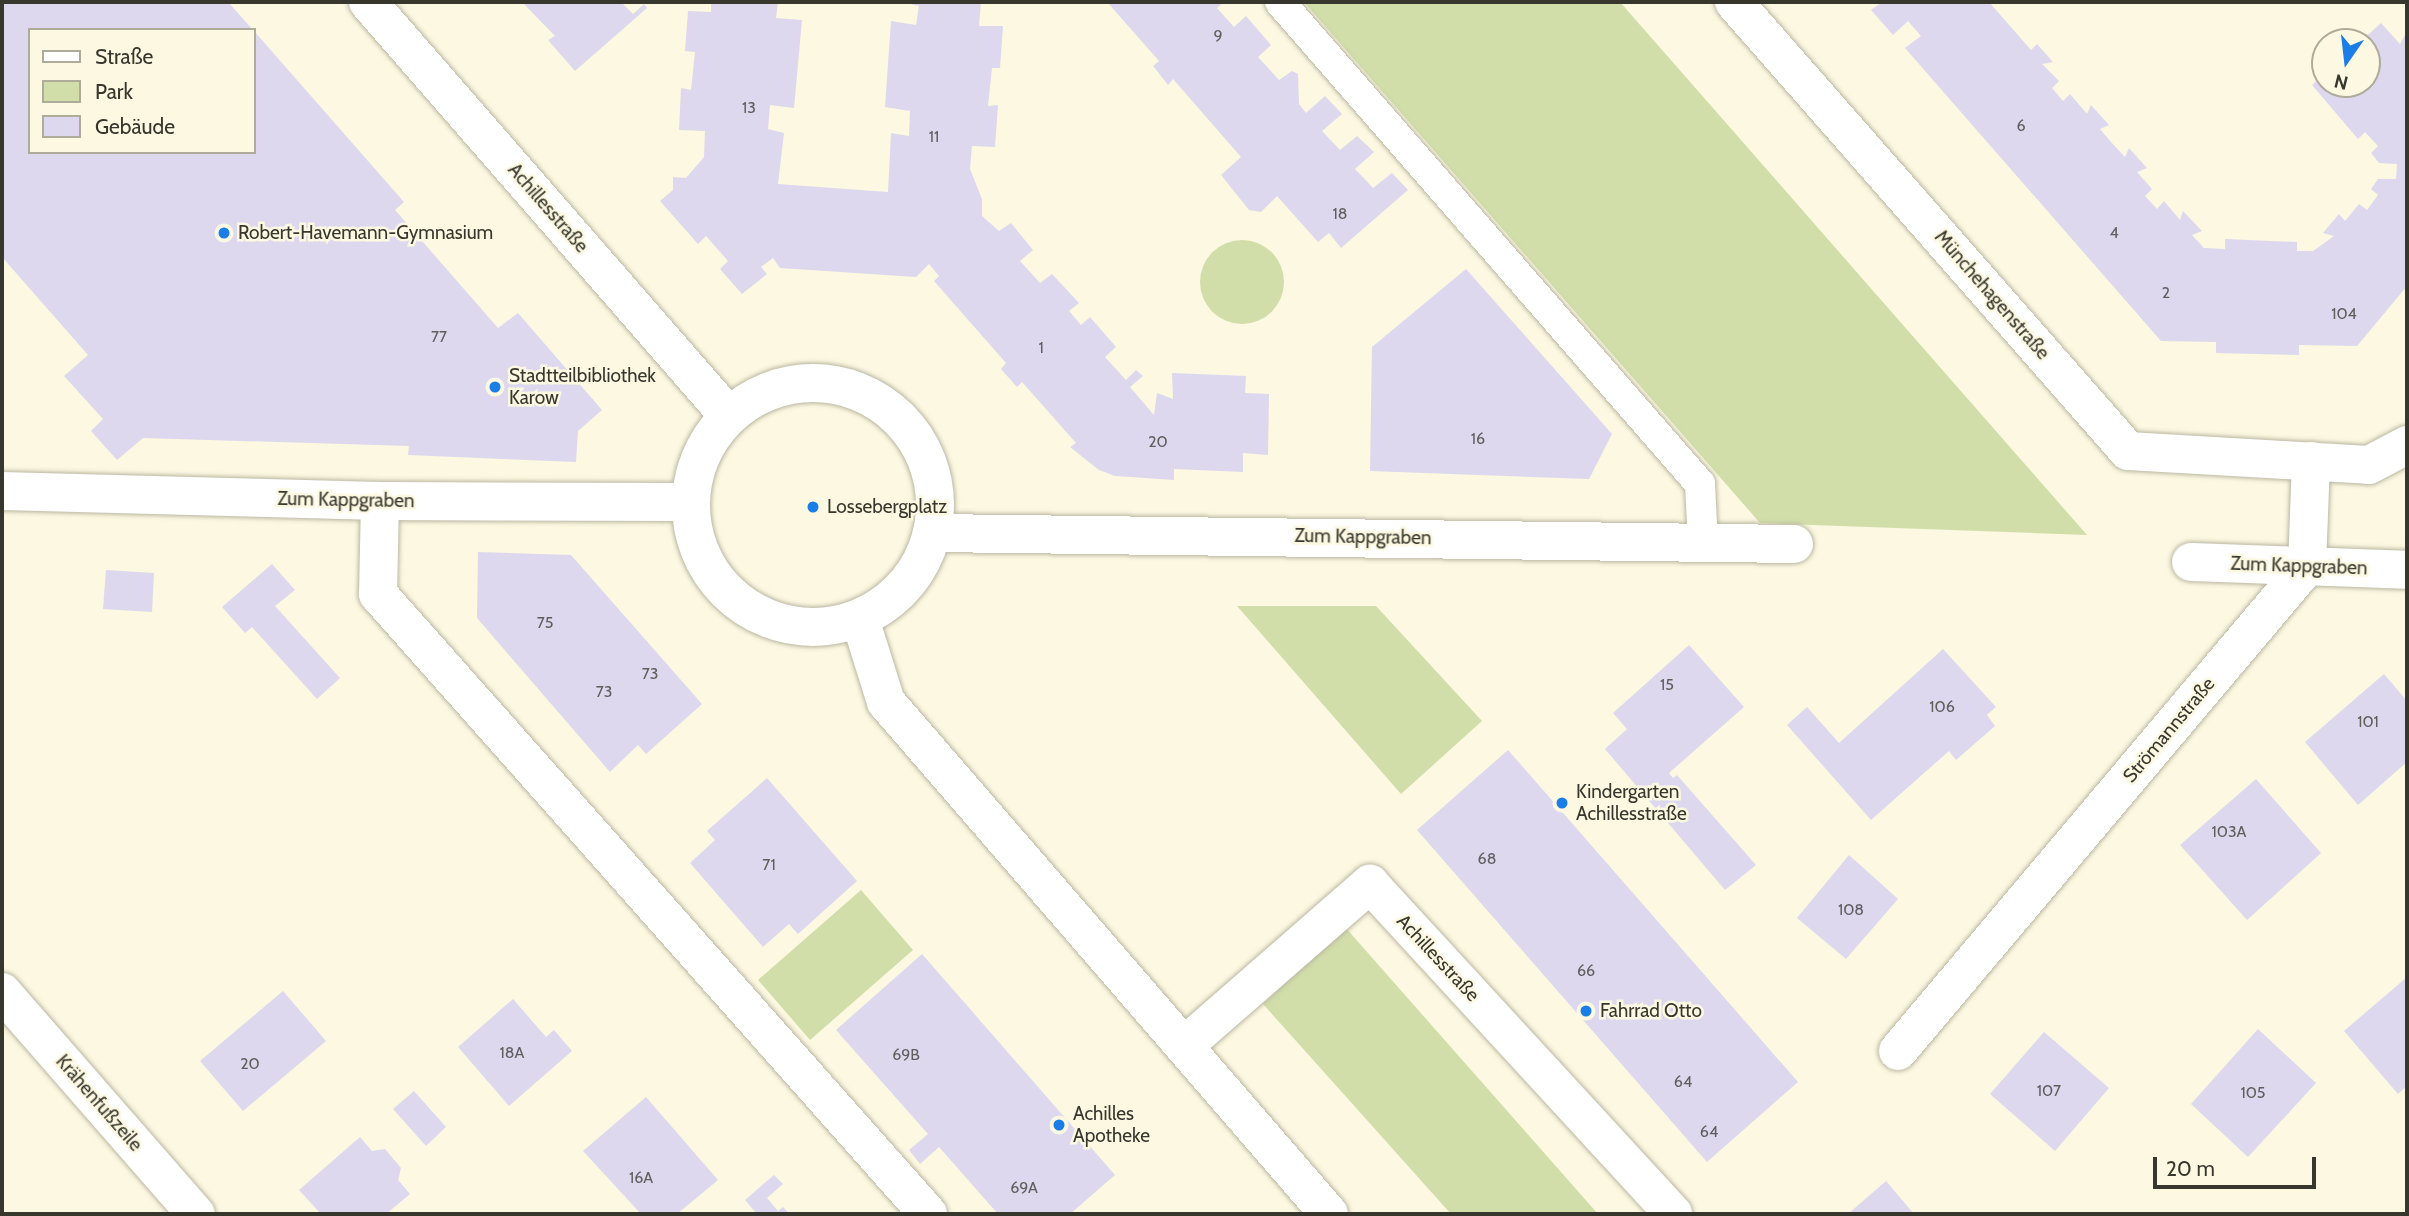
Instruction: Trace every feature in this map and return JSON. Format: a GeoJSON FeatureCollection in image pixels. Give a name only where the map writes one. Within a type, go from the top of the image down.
{"type":"FeatureCollection","features":[{"type":"Feature","properties":{"kind":"street","name":"Achillesstraße"},"geometry":{"type":"LineString","coordinates":[[368,2],[727,414]]}},
{"type":"Feature","properties":{"kind":"street","name":"Münchehagenstraße"},"geometry":{"type":"LineString","coordinates":[[1734,2],[2128,451],[2311,461]]}},
{"type":"Feature","properties":{"kind":"street"},"geometry":{"type":"LineString","coordinates":[[820,381],[861,391],[897,415],[923,449],[935,490],[933,533],[918,569],[893,598],[860,619],[826,628],[773,622],[727,595],[696,550],[690,502],[700,451],[727,414],[770,388],[820,381]]}},
{"type":"Feature","properties":{"kind":"street"},"geometry":{"type":"LineString","coordinates":[[2307,566],[2311,461],[2369,465],[2407,445]]}},
{"type":"Feature","properties":{"kind":"street","name":"Zum Kappgraben"},"geometry":{"type":"LineString","coordinates":[[2,491],[380,501],[690,502]]}},
{"type":"Feature","properties":{"kind":"street"},"geometry":{"type":"LineString","coordinates":[[380,501],[378,594],[928,1214]]}},
{"type":"Feature","properties":{"kind":"street","name":"Zum Kappgraben"},"geometry":{"type":"LineString","coordinates":[[933,533],[1794,544]]}},
{"type":"Feature","properties":{"kind":"street","name":"Zum Kappgraben"},"geometry":{"type":"LineString","coordinates":[[2191,562],[2407,570]]}},
{"type":"Feature","properties":{"kind":"street","name":"Strömannstraße"},"geometry":{"type":"LineString","coordinates":[[1898,1051],[2307,566]]}},
{"type":"Feature","properties":{"kind":"street"},"geometry":{"type":"LineString","coordinates":[[860,619],[886,702],[1329,1214]]}},
{"type":"Feature","properties":{"kind":"street","name":"Achillesstraße"},"geometry":{"type":"LineString","coordinates":[[1184,1046],[1370,884],[1673,1214]]}},
{"type":"Feature","properties":{"kind":"street","name":"Krähenfußzeile"},"geometry":{"type":"LineString","coordinates":[[2,992],[196,1214]]}},
{"type":"Feature","properties":{"kind":"lane"},"geometry":{"type":"LineString","coordinates":[[1280,2],[1700,484],[1703,543]]}},
{"type":"Feature","properties":{"kind":"green space"},"geometry":{"type":"Polygon","coordinates":[[[1304,2],[1620,2],[2087,535],[1760,523],[1304,2]]]}},
{"type":"Feature","properties":{"kind":"green space"},"geometry":{"type":"Polygon","coordinates":[[[1242,240],[1258,243],[1272,252],[1281,266],[1284,282],[1281,298],[1272,312],[1258,321],[1242,324],[1226,321],[1212,312],[1203,298],[1200,282],[1203,266],[1212,252],[1226,243],[1242,240]]]}},
{"type":"Feature","properties":{"kind":"green space"},"geometry":{"type":"Polygon","coordinates":[[[1237,606],[1376,606],[1482,721],[1401,794],[1237,606]]]}},
{"type":"Feature","properties":{"kind":"green space"},"geometry":{"type":"Polygon","coordinates":[[[861,890],[913,950],[810,1040],[758,980],[861,890]]]}},
{"type":"Feature","properties":{"kind":"green space"},"geometry":{"type":"Polygon","coordinates":[[[1345,927],[1598,1214],[1451,1214],[1263,1004],[1345,927]]]}},
{"type":"Feature","properties":{"kind":"building","name":"Robert-Havemann-Gymnasium"},"geometry":{"type":"Polygon","coordinates":[[[2,2],[228,2],[251,28],[28,28],[28,154],[256,154],[256,33],[404,202],[395,210],[498,328],[518,313],[602,410],[578,431],[576,462],[408,455],[409,446],[143,438],[117,460],[91,431],[103,419],[64,376],[88,355],[2,257],[2,2]]]}},
{"type":"Feature","properties":{"kind":"building"},"geometry":{"type":"Polygon","coordinates":[[[522,2],[621,2],[633,14],[644,4],[647,8],[575,71],[548,40],[555,36],[522,2]]]}},
{"type":"Feature","properties":{"kind":"building"},"geometry":{"type":"Polygon","coordinates":[[[711,2],[778,2],[776,18],[802,20],[794,108],[770,105],[768,129],[784,133],[778,184],[888,192],[891,133],[909,136],[910,111],[885,107],[891,21],[916,25],[919,6],[902,2],[981,2],[979,26],[1003,26],[1000,68],[992,68],[988,106],[998,105],[995,147],[972,146],[970,169],[982,199],[982,216],[999,231],[1011,223],[1033,250],[1020,261],[1040,283],[1052,274],[1079,303],[1069,311],[1081,325],[1090,317],[1116,347],[1105,357],[1126,380],[1136,370],[1143,376],[1130,387],[1154,415],[1157,393],[1173,399],[1172,373],[1246,376],[1245,393],[1269,394],[1268,455],[1243,453],[1243,472],[1174,469],[1174,480],[1115,476],[1099,470],[1070,447],[1076,443],[1022,382],[1017,387],[1001,369],[1006,363],[934,281],[939,276],[929,264],[916,277],[780,268],[773,258],[761,267],[767,274],[742,294],[720,269],[728,261],[706,236],[698,244],[660,201],[673,190],[673,177],[686,178],[704,157],[705,131],[679,130],[681,88],[691,90],[695,52],[685,51],[688,11],[711,12],[711,2]]]}},
{"type":"Feature","properties":{"kind":"building"},"geometry":{"type":"Polygon","coordinates":[[[1107,2],[1224,2],[1217,8],[1234,27],[1246,16],[1271,45],[1258,57],[1279,80],[1292,71],[1298,74],[1299,104],[1306,113],[1325,96],[1342,114],[1322,131],[1340,150],[1357,136],[1374,152],[1355,169],[1373,188],[1392,173],[1408,190],[1341,248],[1329,233],[1318,242],[1277,196],[1261,212],[1249,210],[1221,175],[1241,157],[1173,79],[1168,85],[1153,66],[1159,61],[1107,2]]]}},
{"type":"Feature","properties":{"kind":"building"},"geometry":{"type":"Polygon","coordinates":[[[1882,2],[1989,2],[2031,50],[2037,44],[2053,62],[2042,64],[2059,81],[2052,88],[2063,101],[2070,94],[2087,114],[2091,105],[2109,125],[2100,129],[2111,142],[2125,157],[2129,148],[2147,168],[2137,172],[2152,189],[2145,196],[2157,209],[2164,201],[2180,220],[2183,211],[2202,231],[2192,235],[2204,248],[2225,249],[2225,239],[2297,242],[2297,251],[2313,251],[2334,236],[2323,233],[2339,214],[2345,221],[2359,204],[2367,210],[2378,195],[2371,189],[2378,179],[2396,179],[2397,164],[2379,163],[2371,153],[2378,146],[2365,132],[2358,139],[2323,98],[2381,98],[2381,28],[2375,28],[2381,23],[2400,44],[2405,35],[2407,286],[2357,346],[2299,345],[2299,355],[2216,353],[2216,342],[2161,341],[1905,48],[1921,36],[1908,21],[1893,35],[1871,10],[1882,2]]]}},
{"type":"Feature","properties":{"kind":"building"},"geometry":{"type":"Polygon","coordinates":[[[1466,269],[1612,434],[1589,479],[1370,471],[1372,347],[1466,269]]]}},
{"type":"Feature","properties":{"kind":"building"},"geometry":{"type":"Polygon","coordinates":[[[478,552],[571,555],[702,704],[646,754],[638,745],[610,772],[477,618],[478,552]]]}},
{"type":"Feature","properties":{"kind":"building"},"geometry":{"type":"Polygon","coordinates":[[[272,564],[295,590],[275,606],[340,678],[317,699],[252,627],[245,633],[222,607],[272,564]]]}},
{"type":"Feature","properties":{"kind":"building"},"geometry":{"type":"Polygon","coordinates":[[[106,570],[154,573],[152,612],[103,609],[106,570]]]}},
{"type":"Feature","properties":{"kind":"building"},"geometry":{"type":"Polygon","coordinates":[[[1689,645],[1744,707],[1669,773],[1673,778],[1677,775],[1756,865],[1725,890],[1605,749],[1627,729],[1613,713],[1689,645]]]}},
{"type":"Feature","properties":{"kind":"building"},"geometry":{"type":"Polygon","coordinates":[[[1943,649],[1996,707],[1987,715],[1995,726],[1956,760],[1949,751],[1871,820],[1787,725],[1807,707],[1839,743],[1943,649]]]}},
{"type":"Feature","properties":{"kind":"building"},"geometry":{"type":"Polygon","coordinates":[[[2384,674],[2407,701],[2407,762],[2358,805],[2305,742],[2384,674]]]}},
{"type":"Feature","properties":{"kind":"building"},"geometry":{"type":"Polygon","coordinates":[[[1508,750],[1798,1082],[1707,1162],[1417,830],[1508,750]]]}},
{"type":"Feature","properties":{"kind":"building"},"geometry":{"type":"Polygon","coordinates":[[[767,778],[857,881],[798,934],[789,924],[763,947],[690,863],[715,840],[707,831],[767,778]]]}},
{"type":"Feature","properties":{"kind":"building"},"geometry":{"type":"Polygon","coordinates":[[[2256,779],[2321,853],[2247,920],[2180,845],[2256,779]]]}},
{"type":"Feature","properties":{"kind":"building"},"geometry":{"type":"Polygon","coordinates":[[[1849,855],[1898,899],[1846,959],[1797,918],[1849,855]]]}},
{"type":"Feature","properties":{"kind":"building"},"geometry":{"type":"Polygon","coordinates":[[[922,954],[1115,1175],[1070,1214],[998,1214],[939,1147],[920,1164],[909,1150],[928,1134],[836,1030],[922,954]]]}},
{"type":"Feature","properties":{"kind":"building"},"geometry":{"type":"Polygon","coordinates":[[[2407,977],[2407,1086],[2398,1094],[2344,1031],[2407,977]]]}},
{"type":"Feature","properties":{"kind":"building"},"geometry":{"type":"Polygon","coordinates":[[[283,991],[326,1041],[243,1111],[200,1061],[283,991]]]}},
{"type":"Feature","properties":{"kind":"building"},"geometry":{"type":"Polygon","coordinates":[[[513,999],[546,1037],[554,1030],[572,1051],[509,1106],[458,1047],[513,999]]]}},
{"type":"Feature","properties":{"kind":"building"},"geometry":{"type":"Polygon","coordinates":[[[2258,1029],[2316,1083],[2248,1157],[2191,1104],[2258,1029]]]}},
{"type":"Feature","properties":{"kind":"building"},"geometry":{"type":"Polygon","coordinates":[[[2044,1032],[2109,1088],[2055,1151],[1990,1094],[2044,1032]]]}},
{"type":"Feature","properties":{"kind":"building"},"geometry":{"type":"Polygon","coordinates":[[[414,1091],[446,1127],[426,1146],[393,1109],[414,1091]]]}},
{"type":"Feature","properties":{"kind":"building"},"geometry":{"type":"Polygon","coordinates":[[[646,1097],[718,1180],[677,1214],[641,1214],[583,1151],[646,1097]]]}},
{"type":"Feature","properties":{"kind":"building"},"geometry":{"type":"Polygon","coordinates":[[[360,1137],[372,1151],[385,1149],[401,1168],[398,1180],[410,1194],[386,1214],[321,1214],[299,1190],[360,1137]]]}},
{"type":"Feature","properties":{"kind":"building"},"geometry":{"type":"Polygon","coordinates":[[[774,1175],[783,1184],[767,1198],[778,1211],[783,1207],[790,1214],[757,1214],[745,1200],[774,1175]]]}},
{"type":"Feature","properties":{"kind":"building"},"geometry":{"type":"Polygon","coordinates":[[[1886,1181],[1914,1214],[1848,1214],[1886,1181]]]}},
{"type":"Feature","properties":{"kind":"place","name":"Robert-Havemann-Gymnasium"},"geometry":{"type":"Point","coordinates":[224,233]}},
{"type":"Feature","properties":{"kind":"place","name":"Stadtteilbibliothek Karow"},"geometry":{"type":"Point","coordinates":[495,387]}},
{"type":"Feature","properties":{"kind":"place","name":"Lossebergplatz"},"geometry":{"type":"Point","coordinates":[813,507]}},
{"type":"Feature","properties":{"kind":"place","name":"Kindergarten Achillesstraße"},"geometry":{"type":"Point","coordinates":[1562,803]}},
{"type":"Feature","properties":{"kind":"place","name":"Fahrrad Otto"},"geometry":{"type":"Point","coordinates":[1586,1011]}},
{"type":"Feature","properties":{"kind":"place","name":"Achilles Apotheke"},"geometry":{"type":"Point","coordinates":[1059,1125]}}]}
